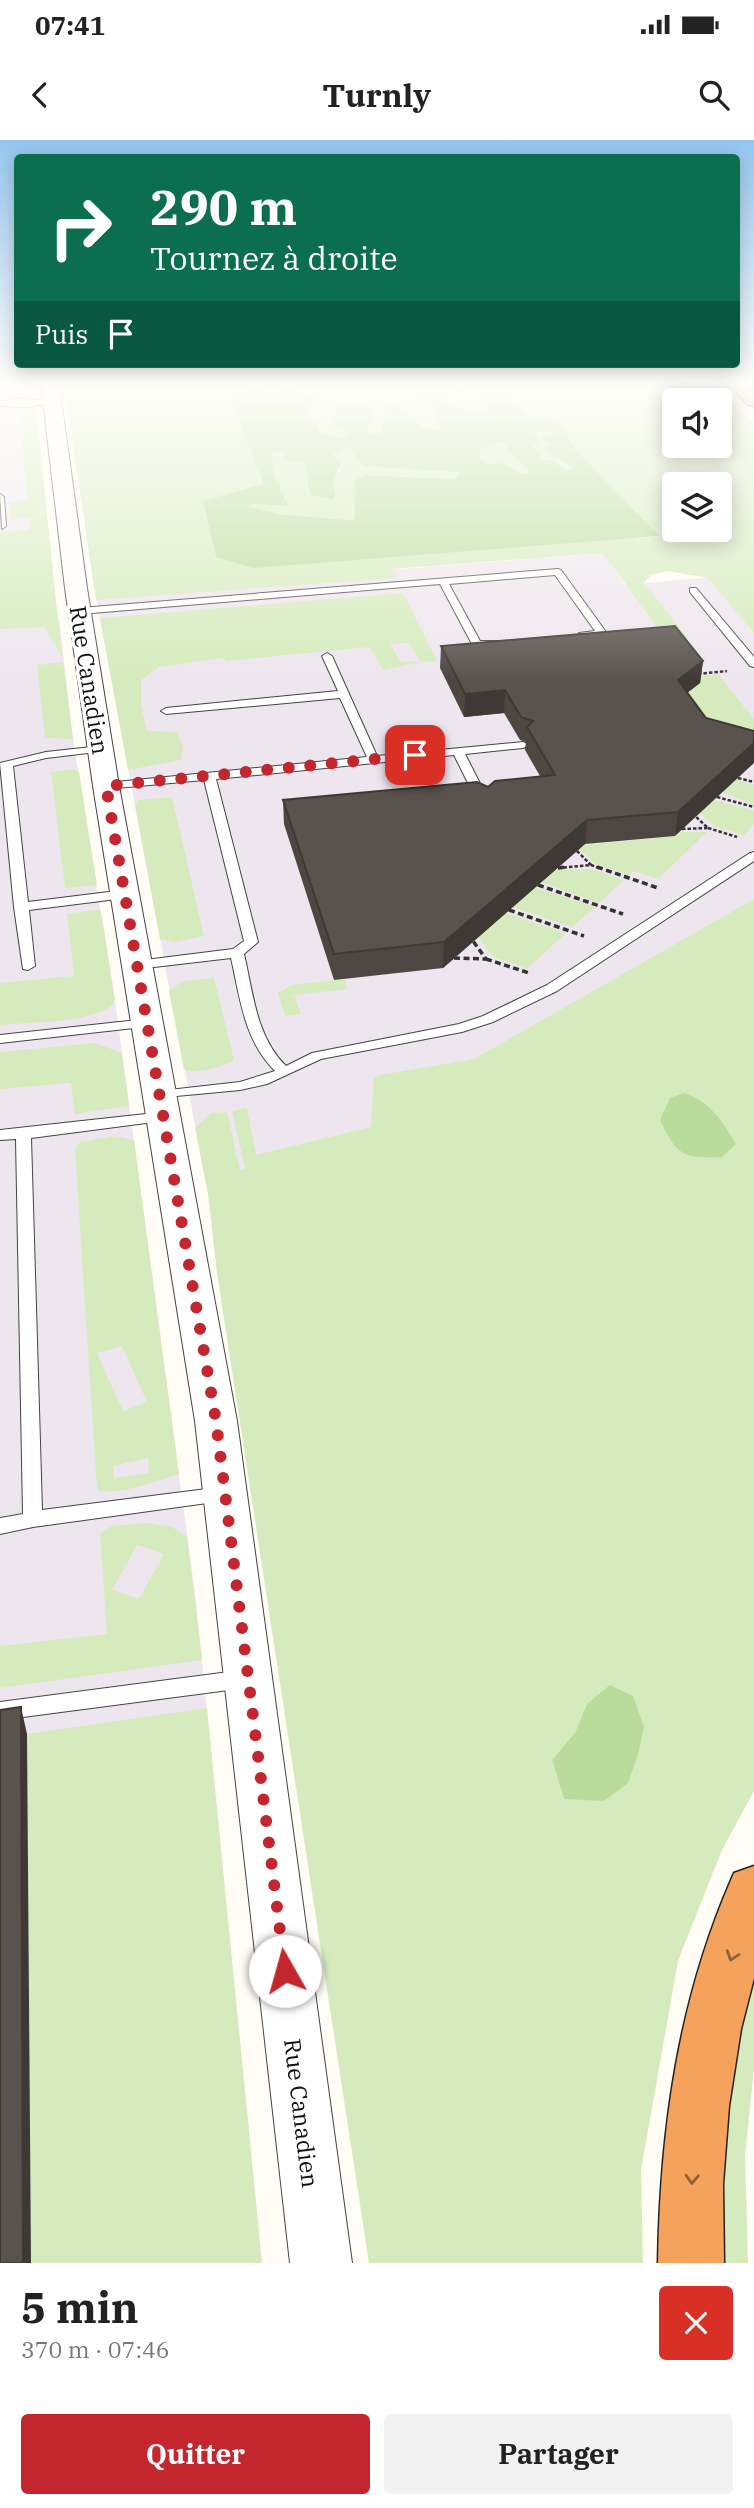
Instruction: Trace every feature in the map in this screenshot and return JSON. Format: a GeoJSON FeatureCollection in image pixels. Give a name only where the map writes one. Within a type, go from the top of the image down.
{"type":"FeatureCollection","features":[{"type":"Feature","properties":{"kind":"highway"},"geometry":{"type":"LineString","coordinates":[[691,2263],[694,2144],[700,2077],[729,1965],[754,1892]]}},
{"type":"Feature","properties":{"kind":"street","name":"Rue Canadien"},"geometry":{"type":"LineString","coordinates":[[61,483],[104,768],[216,1421],[321,2263]]}},
{"type":"Feature","properties":{"kind":"lane"},"geometry":{"type":"LineString","coordinates":[[0,497],[2,526]]}},
{"type":"Feature","properties":{"kind":"lane"},"geometry":{"type":"LineString","coordinates":[[80,611],[558,572],[602,634],[574,636]]}},
{"type":"Feature","properties":{"kind":"lane"},"geometry":{"type":"LineString","coordinates":[[443,582],[477,644],[505,642]]}},
{"type":"Feature","properties":{"kind":"lane"},"geometry":{"type":"LineString","coordinates":[[693,590],[754,664]]}},
{"type":"Feature","properties":{"kind":"lane"},"geometry":{"type":"LineString","coordinates":[[327,656],[373,759]]}},
{"type":"Feature","properties":{"kind":"lane"},"geometry":{"type":"LineString","coordinates":[[166,711],[344,694]]}},
{"type":"Feature","properties":{"kind":"lane"},"geometry":{"type":"LineString","coordinates":[[27,966],[3,766],[46,755],[104,768],[209,775],[523,746]]}},
{"type":"Feature","properties":{"kind":"lane"},"geometry":{"type":"LineString","coordinates":[[458,751],[485,805]]}},
{"type":"Feature","properties":{"kind":"lane"},"geometry":{"type":"LineString","coordinates":[[137,965],[237,953],[251,942],[209,775]]}},
{"type":"Feature","properties":{"kind":"lane"},"geometry":{"type":"LineString","coordinates":[[0,1135],[23,1134],[162,1106],[267,1080],[317,1056],[462,1028],[512,1009],[552,988],[754,856]]}},
{"type":"Feature","properties":{"kind":"lane"},"geometry":{"type":"LineString","coordinates":[[20,907],[125,894]]}},
{"type":"Feature","properties":{"kind":"lane"},"geometry":{"type":"LineString","coordinates":[[237,953],[261,1046],[273,1063],[284,1072]]}},
{"type":"Feature","properties":{"kind":"lane"},"geometry":{"type":"LineString","coordinates":[[0,1040],[147,1023]]}},
{"type":"Feature","properties":{"kind":"lane"},"geometry":{"type":"LineString","coordinates":[[23,1134],[33,1519]]}},
{"type":"Feature","properties":{"kind":"lane"},"geometry":{"type":"LineString","coordinates":[[0,1527],[33,1519],[225,1494]]}},
{"type":"Feature","properties":{"kind":"lane"},"geometry":{"type":"LineString","coordinates":[[0,1711],[248,1679]]}},
{"type":"Feature","properties":{"kind":"path"},"geometry":{"type":"LineString","coordinates":[[694,674],[716,672]]}},
{"type":"Feature","properties":{"kind":"path"},"geometry":{"type":"LineString","coordinates":[[738,778],[754,782]]}},
{"type":"Feature","properties":{"kind":"path"},"geometry":{"type":"LineString","coordinates":[[717,797],[754,807]]}},
{"type":"Feature","properties":{"kind":"path"},"geometry":{"type":"LineString","coordinates":[[695,816],[708,828]]}},
{"type":"Feature","properties":{"kind":"path"},"geometry":{"type":"LineString","coordinates":[[682,829],[708,828],[741,838]]}},
{"type":"Feature","properties":{"kind":"path"},"geometry":{"type":"LineString","coordinates":[[577,851],[591,865]]}},
{"type":"Feature","properties":{"kind":"path"},"geometry":{"type":"LineString","coordinates":[[558,867],[591,865],[627,877]]}},
{"type":"Feature","properties":{"kind":"path"},"geometry":{"type":"LineString","coordinates":[[538,885],[597,905]]}},
{"type":"Feature","properties":{"kind":"path"},"geometry":{"type":"LineString","coordinates":[[509,910],[569,931]]}},
{"type":"Feature","properties":{"kind":"path"},"geometry":{"type":"LineString","coordinates":[[473,941],[486,959]]}},
{"type":"Feature","properties":{"kind":"path"},"geometry":{"type":"LineString","coordinates":[[454,958],[486,959],[524,971]]}},
{"type":"Feature","properties":{"kind":"shaded area"},"geometry":{"type":"Polygon","coordinates":[[[0,483],[44,483],[48,529],[0,532],[0,483]]]}},
{"type":"Feature","properties":{"kind":"shaded area"},"geometry":{"type":"Polygon","coordinates":[[[604,553],[625,585],[754,573],[754,915],[286,1183],[208,1194],[95,593],[604,553]]]}},
{"type":"Feature","properties":{"kind":"shaded area"},"geometry":{"type":"Polygon","coordinates":[[[59,617],[73,739],[115,1000],[196,1601],[262,2263],[0,2263],[0,621],[59,617]]]}},
{"type":"Feature","properties":{"kind":"green space"},"geometry":{"type":"Polygon","coordinates":[[[26,483],[44,483],[62,658],[45,627],[0,629],[0,532],[30,530],[30,517],[11,519],[9,502],[27,500],[26,483]]]}},
{"type":"Feature","properties":{"kind":"green space"},"geometry":{"type":"Polygon","coordinates":[[[79,483],[262,483],[204,501],[216,557],[658,537],[607,483],[662,483],[662,542],[732,542],[732,483],[754,483],[754,633],[708,578],[668,571],[651,575],[644,583],[689,639],[667,641],[603,553],[393,569],[396,578],[96,600],[79,483]]]}},
{"type":"Feature","properties":{"kind":"green space"},"geometry":{"type":"Polygon","coordinates":[[[263,483],[278,483],[288,506],[247,506],[278,514],[348,520],[355,519],[355,483],[608,483],[659,536],[253,568],[216,557],[203,501],[263,483]]]}},
{"type":"Feature","properties":{"kind":"green space"},"geometry":{"type":"Polygon","coordinates":[[[278,483],[308,483],[310,495],[333,485],[355,483],[355,519],[278,514],[246,506],[288,506],[278,483]]]}},
{"type":"Feature","properties":{"kind":"green space"},"geometry":{"type":"Polygon","coordinates":[[[308,483],[334,483],[336,494],[333,499],[310,495],[308,483]]]}},
{"type":"Feature","properties":{"kind":"green space"},"geometry":{"type":"Polygon","coordinates":[[[403,593],[437,661],[421,662],[409,643],[390,644],[401,662],[417,663],[383,670],[370,647],[227,661],[222,658],[159,667],[141,680],[141,705],[147,731],[177,732],[183,745],[181,760],[128,770],[100,618],[403,593]]]}},
{"type":"Feature","properties":{"kind":"green space"},"geometry":{"type":"Polygon","coordinates":[[[63,662],[73,739],[45,738],[37,665],[63,662]]]}},
{"type":"Feature","properties":{"kind":"green space"},"geometry":{"type":"Polygon","coordinates":[[[718,674],[754,719],[754,733],[716,736],[675,703],[700,683],[696,677],[718,674]]]}},
{"type":"Feature","properties":{"kind":"green space"},"geometry":{"type":"Polygon","coordinates":[[[74,769],[79,772],[97,885],[65,888],[51,772],[74,769]]]}},
{"type":"Feature","properties":{"kind":"green space"},"geometry":{"type":"Polygon","coordinates":[[[736,779],[754,785],[754,805],[722,792],[736,779]]]}},
{"type":"Feature","properties":{"kind":"green space"},"geometry":{"type":"Polygon","coordinates":[[[172,797],[204,936],[175,942],[160,939],[135,805],[138,800],[172,797]]]}},
{"type":"Feature","properties":{"kind":"green space"},"geometry":{"type":"Polygon","coordinates":[[[713,800],[754,810],[754,825],[744,835],[716,827],[699,813],[713,800]]]}},
{"type":"Feature","properties":{"kind":"green space"},"geometry":{"type":"Polygon","coordinates":[[[679,832],[707,832],[658,879],[634,871],[629,875],[596,864],[579,849],[584,845],[675,836],[679,832]]]}},
{"type":"Feature","properties":{"kind":"green space"},"geometry":{"type":"Polygon","coordinates":[[[592,869],[624,880],[599,903],[541,882],[555,870],[592,869]]]}},
{"type":"Feature","properties":{"kind":"green space"},"geometry":{"type":"Polygon","coordinates":[[[535,887],[595,907],[572,927],[512,907],[535,887]]]}},
{"type":"Feature","properties":{"kind":"green space"},"geometry":{"type":"Polygon","coordinates":[[[754,899],[754,1791],[722,1850],[678,1961],[641,2170],[643,2263],[369,2263],[217,1273],[208,1194],[195,1128],[211,1113],[227,1112],[240,1170],[245,1168],[232,1111],[247,1108],[256,1155],[371,1127],[374,1078],[380,1075],[474,1059],[754,899]],[[576,1731],[552,1760],[564,1799],[576,1731]]]}},
{"type":"Feature","properties":{"kind":"green space"},"geometry":{"type":"Polygon","coordinates":[[[101,911],[115,1000],[108,1008],[80,1018],[0,1025],[0,983],[74,976],[67,914],[101,911]]]}},
{"type":"Feature","properties":{"kind":"green space"},"geometry":{"type":"Polygon","coordinates":[[[506,913],[566,933],[527,969],[492,956],[478,937],[506,913]]]}},
{"type":"Feature","properties":{"kind":"green space"},"geometry":{"type":"Polygon","coordinates":[[[214,978],[234,1060],[216,1068],[190,1071],[184,1069],[169,991],[183,981],[214,978]]]}},
{"type":"Feature","properties":{"kind":"green space"},"geometry":{"type":"Polygon","coordinates":[[[345,979],[347,989],[294,995],[301,1014],[285,1016],[278,993],[292,985],[345,979]]]}},
{"type":"Feature","properties":{"kind":"green space"},"geometry":{"type":"Polygon","coordinates":[[[95,1043],[122,1053],[129,1106],[75,1114],[71,1083],[0,1089],[0,1052],[95,1043]]]}},
{"type":"Feature","properties":{"kind":"green space"},"geometry":{"type":"Polygon","coordinates":[[[684,1093],[708,1107],[736,1144],[722,1157],[689,1155],[671,1141],[660,1120],[670,1098],[684,1093]]]}},
{"type":"Feature","properties":{"kind":"green space"},"geometry":{"type":"Polygon","coordinates":[[[115,1136],[134,1140],[179,1474],[118,1491],[98,1491],[96,1475],[75,1150],[80,1142],[115,1136]],[[122,1346],[97,1353],[123,1411],[147,1402],[122,1346]],[[148,1458],[113,1466],[114,1478],[149,1473],[148,1458]]]}},
{"type":"Feature","properties":{"kind":"green space"},"geometry":{"type":"Polygon","coordinates":[[[147,1523],[172,1527],[187,1537],[202,1660],[0,1688],[0,1646],[107,1634],[100,1533],[112,1526],[147,1523]],[[137,1545],[112,1590],[139,1599],[164,1554],[137,1545]]]}},
{"type":"Feature","properties":{"kind":"green space"},"geometry":{"type":"Polygon","coordinates":[[[610,1685],[633,1696],[644,1727],[628,1783],[604,1801],[564,1799],[552,1760],[576,1731],[587,1704],[610,1685]]]}},
{"type":"Feature","properties":{"kind":"green space"},"geometry":{"type":"Polygon","coordinates":[[[207,1708],[262,2263],[31,2263],[27,1734],[207,1708]]]}},
{"type":"Feature","properties":{"kind":"green space"},"geometry":{"type":"Polygon","coordinates":[[[754,1962],[754,2069],[745,2156],[748,2263],[719,2263],[727,2086],[754,1962]]]}},
{"type":"Feature","properties":{"kind":"building"},"geometry":{"type":"Polygon","coordinates":[[[675,626],[703,661],[678,680],[706,718],[754,731],[754,743],[678,812],[587,820],[444,942],[334,954],[283,800],[477,782],[488,787],[495,781],[555,775],[527,727],[533,721],[521,717],[505,690],[465,694],[441,646],[675,626]]]}},
{"type":"Feature","properties":{"kind":"building"},"geometry":{"type":"Polygon","coordinates":[[[21,1707],[23,2263],[0,2263],[0,1710],[21,1707]]]}},
{"type":"Feature","properties":{"kind":"route"},"geometry":{"type":"LineString","coordinates":[[285,1971],[216,1421],[106,786],[415,755]]}}]}
